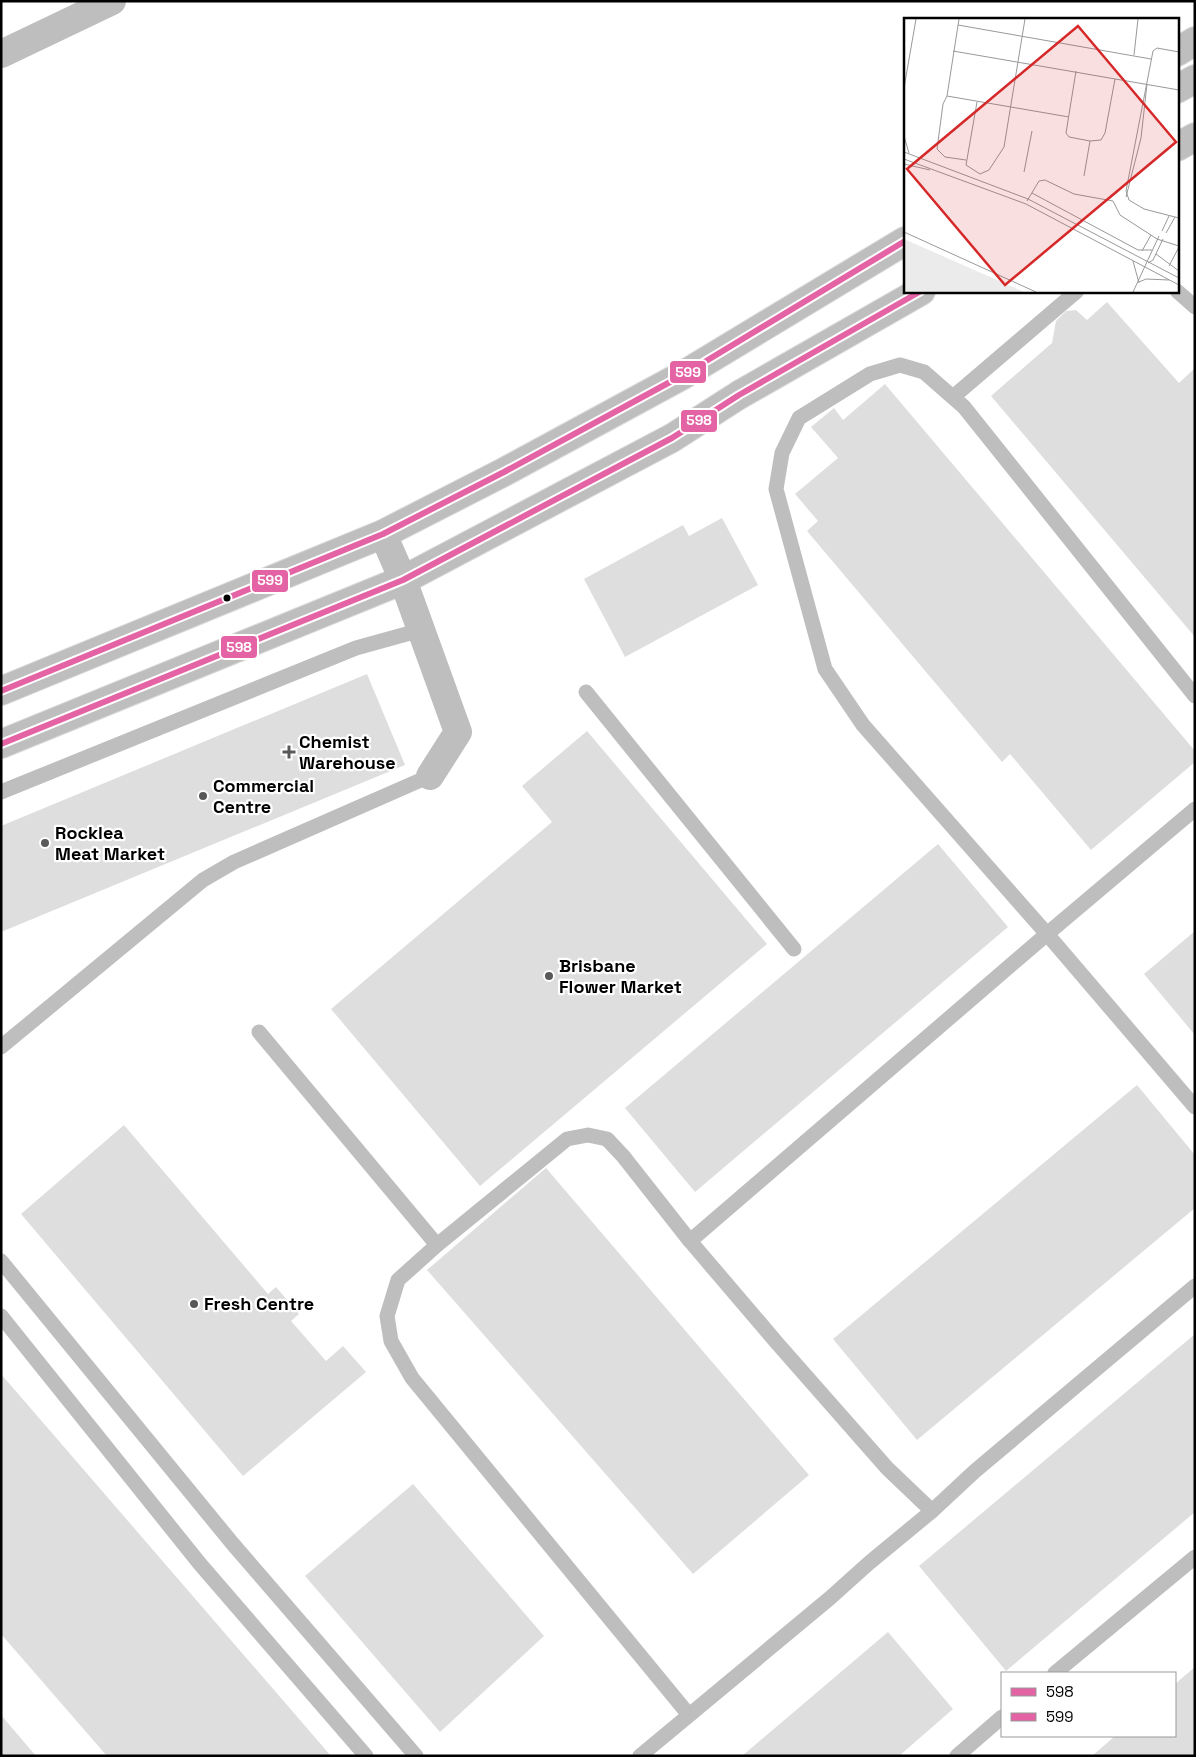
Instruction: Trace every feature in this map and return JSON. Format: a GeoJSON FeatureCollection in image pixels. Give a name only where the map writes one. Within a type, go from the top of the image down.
{"type":"FeatureCollection","features":[{"type":"Feature","properties":{"kind":"main road"},"geometry":{"type":"LineString","coordinates":[[1,54],[112,1]]}},
{"type":"Feature","properties":{"kind":"main road"},"geometry":{"type":"LineString","coordinates":[[1178,51],[1195,41]]}},
{"type":"Feature","properties":{"kind":"main road"},"geometry":{"type":"LineString","coordinates":[[1178,88],[1195,79]]}},
{"type":"Feature","properties":{"kind":"main road"},"geometry":{"type":"LineString","coordinates":[[1178,146],[1195,137]]}},
{"type":"Feature","properties":{"kind":"main road"},"geometry":{"type":"LineString","coordinates":[[1,691],[383,534],[504,472],[683,374],[904,242]]}},
{"type":"Feature","properties":{"kind":"main road"},"geometry":{"type":"LineString","coordinates":[[1,744],[403,580],[672,438],[739,395],[919,292]]}},
{"type":"Feature","properties":{"kind":"main road"},"geometry":{"type":"LineString","coordinates":[[383,534],[403,580],[458,732],[430,776]]}},
{"type":"Feature","properties":{"kind":"lane"},"geometry":{"type":"LineString","coordinates":[[953,398],[1076,292]]}},
{"type":"Feature","properties":{"kind":"lane"},"geometry":{"type":"LineString","coordinates":[[1178,292],[1195,307]]}},
{"type":"Feature","properties":{"kind":"lane"},"geometry":{"type":"LineString","coordinates":[[1195,696],[964,407],[924,372],[900,365],[870,374],[798,418],[782,452],[776,489],[825,669],[863,725],[1047,934],[1195,1107]]}},
{"type":"Feature","properties":{"kind":"lane"},"geometry":{"type":"LineString","coordinates":[[1,792],[356,648],[421,630]]}},
{"type":"Feature","properties":{"kind":"lane"},"geometry":{"type":"LineString","coordinates":[[586,692],[794,949]]}},
{"type":"Feature","properties":{"kind":"lane"},"geometry":{"type":"LineString","coordinates":[[1,1047],[203,880],[234,862],[430,776]]}},
{"type":"Feature","properties":{"kind":"lane"},"geometry":{"type":"LineString","coordinates":[[690,1241],[1195,809]]}},
{"type":"Feature","properties":{"kind":"lane"},"geometry":{"type":"LineString","coordinates":[[259,1032],[437,1245]]}},
{"type":"Feature","properties":{"kind":"lane"},"geometry":{"type":"LineString","coordinates":[[689,1715],[412,1378],[392,1341],[388,1316],[398,1280],[437,1245],[567,1139],[588,1135],[607,1139],[623,1156],[690,1241],[887,1468],[932,1511]]}},
{"type":"Feature","properties":{"kind":"lane"},"geometry":{"type":"LineString","coordinates":[[1,1261],[232,1543],[416,1756]]}},
{"type":"Feature","properties":{"kind":"lane"},"geometry":{"type":"LineString","coordinates":[[640,1756],[932,1511],[975,1471],[1195,1286]]}},
{"type":"Feature","properties":{"kind":"lane"},"geometry":{"type":"LineString","coordinates":[[1,1316],[200,1564],[366,1756]]}},
{"type":"Feature","properties":{"kind":"lane"},"geometry":{"type":"LineString","coordinates":[[1056,1672],[1195,1557]]}},
{"type":"Feature","properties":{"kind":"lane"},"geometry":{"type":"LineString","coordinates":[[957,1756],[1001,1718]]}},
{"type":"Feature","properties":{"kind":"building"},"geometry":{"type":"Polygon","coordinates":[[[1107,302],[1179,383],[1195,368],[1195,637],[991,396],[1052,343],[1056,321],[1066,311],[1076,310],[1087,320],[1107,302]]]}},
{"type":"Feature","properties":{"kind":"building"},"geometry":{"type":"Polygon","coordinates":[[[885,384],[1195,751],[1195,762],[1091,850],[1010,754],[1002,762],[807,531],[818,521],[795,494],[838,458],[811,427],[834,408],[843,420],[885,384]]]}},
{"type":"Feature","properties":{"kind":"building"},"geometry":{"type":"Polygon","coordinates":[[[722,518],[758,585],[625,657],[584,579],[683,525],[689,536],[722,518]]]}},
{"type":"Feature","properties":{"kind":"building","name":"Commercial Centre"},"geometry":{"type":"Polygon","coordinates":[[[367,674],[405,765],[1,932],[1,826],[367,674]]]}},
{"type":"Feature","properties":{"kind":"building","name":"Brisbane Flower Market"},"geometry":{"type":"Polygon","coordinates":[[[587,731],[767,944],[480,1186],[331,1009],[552,822],[522,786],[587,731]]]}},
{"type":"Feature","properties":{"kind":"building"},"geometry":{"type":"Polygon","coordinates":[[[938,844],[1008,927],[695,1192],[625,1108],[938,844]]]}},
{"type":"Feature","properties":{"kind":"building"},"geometry":{"type":"Polygon","coordinates":[[[1195,931],[1195,1035],[1144,974],[1195,931]]]}},
{"type":"Feature","properties":{"kind":"building"},"geometry":{"type":"Polygon","coordinates":[[[1137,1085],[1195,1155],[1195,1208],[917,1440],[833,1339],[1137,1085]]]}},
{"type":"Feature","properties":{"kind":"building","name":"Fresh Centre"},"geometry":{"type":"Polygon","coordinates":[[[124,1125],[268,1294],[276,1287],[299,1314],[291,1321],[326,1361],[343,1346],[366,1372],[243,1476],[21,1214],[124,1125]]]}},
{"type":"Feature","properties":{"kind":"building"},"geometry":{"type":"Polygon","coordinates":[[[546,1168],[809,1475],[693,1574],[427,1270],[546,1168]]]}},
{"type":"Feature","properties":{"kind":"building"},"geometry":{"type":"Polygon","coordinates":[[[1195,1334],[1195,1512],[1006,1671],[919,1566],[1195,1334]]]}},
{"type":"Feature","properties":{"kind":"building"},"geometry":{"type":"Polygon","coordinates":[[[1,1374],[331,1756],[107,1756],[1,1634],[1,1374]]]}},
{"type":"Feature","properties":{"kind":"building"},"geometry":{"type":"Polygon","coordinates":[[[413,1484],[544,1636],[440,1732],[305,1576],[413,1484]]]}},
{"type":"Feature","properties":{"kind":"building"},"geometry":{"type":"Polygon","coordinates":[[[888,1632],[953,1709],[899,1756],[742,1756],[888,1632]]]}},
{"type":"Feature","properties":{"kind":"building"},"geometry":{"type":"Polygon","coordinates":[[[1195,1667],[1195,1756],[1092,1756],[1114,1737],[1176,1737],[1176,1683],[1195,1667]]]}},
{"type":"Feature","properties":{"kind":"building"},"geometry":{"type":"Polygon","coordinates":[[[1,1715],[36,1756],[1,1756],[1,1715]]]}},
{"type":"Feature","properties":{"kind":"transit line","name":"599"},"geometry":{"type":"LineString","coordinates":[[1,691],[383,534],[504,472],[683,375],[904,242]]}},
{"type":"Feature","properties":{"kind":"transit line","name":"598"},"geometry":{"type":"LineString","coordinates":[[1,744],[403,580],[672,438],[739,395],[919,292]]}},
{"type":"Feature","properties":{"kind":"place","name":"Chemist Warehouse"},"geometry":{"type":"Point","coordinates":[289,752]}},
{"type":"Feature","properties":{"kind":"place","name":"Commercial Centre"},"geometry":{"type":"Point","coordinates":[203,796]}},
{"type":"Feature","properties":{"kind":"place","name":"Rocklea Meat Market"},"geometry":{"type":"Point","coordinates":[45,843]}},
{"type":"Feature","properties":{"kind":"place","name":"Brisbane Flower Market"},"geometry":{"type":"Point","coordinates":[549,976]}},
{"type":"Feature","properties":{"kind":"place","name":"Fresh Centre"},"geometry":{"type":"Point","coordinates":[194,1304]}}]}
